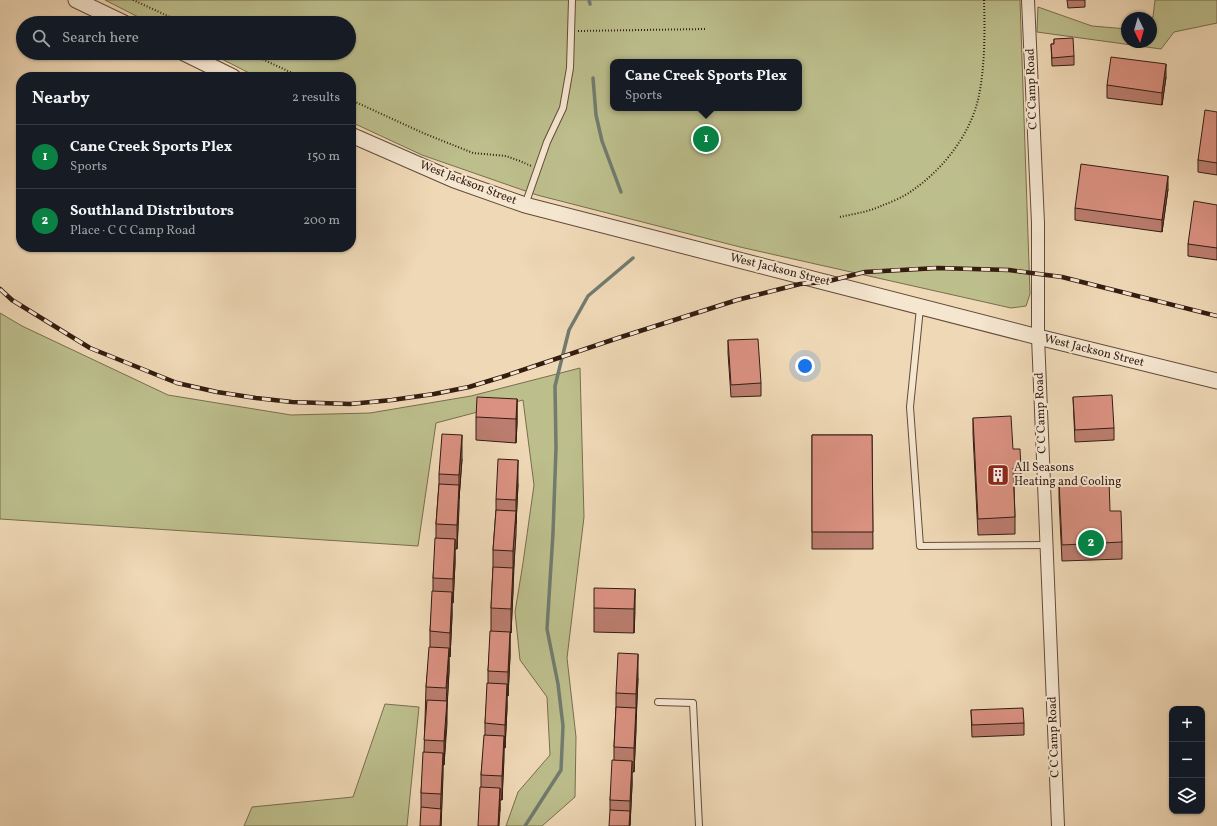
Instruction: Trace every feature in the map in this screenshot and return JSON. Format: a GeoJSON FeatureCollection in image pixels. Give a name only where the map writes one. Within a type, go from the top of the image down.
{"type":"FeatureCollection","features":[{"type":"Feature","properties":{"kind":"street"},"geometry":{"type":"LineString","coordinates":[[76,0],[109,16]]}},
{"type":"Feature","properties":{"kind":"street","name":"C C Camp Road"},"geometry":{"type":"LineString","coordinates":[[1028,0],[1038,223],[1038,337],[1058,826]]}},
{"type":"Feature","properties":{"kind":"street"},"geometry":{"type":"LineString","coordinates":[[198,60],[222,72]]}},
{"type":"Feature","properties":{"kind":"street","name":"West Jackson Street"},"geometry":{"type":"LineString","coordinates":[[356,137],[454,180],[525,205],[1038,337],[1217,381]]}},
{"type":"Feature","properties":{"kind":"lane"},"geometry":{"type":"LineString","coordinates":[[525,205],[546,142],[563,108],[570,68],[572,0]]}},
{"type":"Feature","properties":{"kind":"lane"},"geometry":{"type":"LineString","coordinates":[[920,306],[910,407],[920,546],[1046,544]]}},
{"type":"Feature","properties":{"kind":"lane"},"geometry":{"type":"LineString","coordinates":[[658,702],[693,703],[699,826]]}},
{"type":"Feature","properties":{"kind":"path"},"geometry":{"type":"LineString","coordinates":[[133,0],[167,16]]}},
{"type":"Feature","properties":{"kind":"path"},"geometry":{"type":"LineString","coordinates":[[840,217],[880,207],[912,191],[940,167],[961,140],[974,114],[981,80],[984,46],[984,0]]}},
{"type":"Feature","properties":{"kind":"path"},"geometry":{"type":"LineString","coordinates":[[575,31],[705,29]]}},
{"type":"Feature","properties":{"kind":"path"},"geometry":{"type":"LineString","coordinates":[[264,60],[290,72]]}},
{"type":"Feature","properties":{"kind":"path"},"geometry":{"type":"LineString","coordinates":[[356,102],[423,133],[473,153],[506,156],[532,167]]}},
{"type":"Feature","properties":{"kind":"green space"},"geometry":{"type":"Polygon","coordinates":[[[105,0],[1020,0],[1030,294],[1026,306],[1011,308],[740,247],[537,195],[422,155],[356,124],[356,72],[247,72],[224,60],[356,60],[356,16],[136,16],[105,0]]]}},
{"type":"Feature","properties":{"kind":"green space"},"geometry":{"type":"Polygon","coordinates":[[[1155,0],[1217,0],[1217,23],[1174,32],[1161,49],[1154,48],[1157,48],[1157,12],[1154,12],[1155,0]]]}},
{"type":"Feature","properties":{"kind":"green space"},"geometry":{"type":"Polygon","coordinates":[[[1038,7],[1092,26],[1121,28],[1121,44],[1037,32],[1038,7]]]}},
{"type":"Feature","properties":{"kind":"green space"},"geometry":{"type":"Polygon","coordinates":[[[0,313],[22,326],[168,395],[291,415],[370,413],[471,396],[580,368],[584,517],[567,658],[576,737],[575,797],[542,826],[506,826],[518,792],[550,755],[547,697],[520,660],[515,612],[534,485],[523,400],[436,423],[418,546],[0,519],[0,313]]]}},
{"type":"Feature","properties":{"kind":"green space"},"geometry":{"type":"Polygon","coordinates":[[[385,704],[419,707],[407,826],[244,826],[252,807],[353,797],[385,704]]]}},
{"type":"Feature","properties":{"kind":"building"},"geometry":{"type":"Polygon","coordinates":[[[1073,38],[1074,56],[1052,58],[1051,44],[1054,44],[1054,39],[1073,38]]]}},
{"type":"Feature","properties":{"kind":"building"},"geometry":{"type":"Polygon","coordinates":[[[1111,57],[1166,64],[1162,93],[1107,85],[1111,57]]]}},
{"type":"Feature","properties":{"kind":"building"},"geometry":{"type":"Polygon","coordinates":[[[1205,110],[1217,112],[1217,163],[1198,160],[1205,110]]]}},
{"type":"Feature","properties":{"kind":"building"},"geometry":{"type":"Polygon","coordinates":[[[1081,164],[1168,176],[1162,220],[1075,208],[1081,164]]]}},
{"type":"Feature","properties":{"kind":"building"},"geometry":{"type":"Polygon","coordinates":[[[1194,201],[1217,205],[1217,248],[1188,244],[1194,201]]]}},
{"type":"Feature","properties":{"kind":"building"},"geometry":{"type":"Polygon","coordinates":[[[758,339],[761,383],[731,385],[728,340],[758,339]]]}},
{"type":"Feature","properties":{"kind":"building"},"geometry":{"type":"Polygon","coordinates":[[[1112,395],[1114,428],[1075,430],[1073,397],[1112,395]]]}},
{"type":"Feature","properties":{"kind":"building"},"geometry":{"type":"Polygon","coordinates":[[[477,397],[517,399],[516,419],[476,417],[477,397]]]}},
{"type":"Feature","properties":{"kind":"building","name":"All Seasons Heating and Cooling"},"geometry":{"type":"Polygon","coordinates":[[[1011,416],[1013,449],[1020,449],[1021,468],[1013,468],[1015,517],[978,519],[973,418],[1011,416]]]}},
{"type":"Feature","properties":{"kind":"building"},"geometry":{"type":"Polygon","coordinates":[[[442,434],[462,435],[459,475],[439,474],[442,434]]]}},
{"type":"Feature","properties":{"kind":"building"},"geometry":{"type":"Polygon","coordinates":[[[812,435],[872,435],[873,532],[812,532],[812,435]]]}},
{"type":"Feature","properties":{"kind":"building"},"geometry":{"type":"Polygon","coordinates":[[[498,459],[518,460],[516,500],[496,499],[498,459]]]}},
{"type":"Feature","properties":{"kind":"building"},"geometry":{"type":"Polygon","coordinates":[[[1109,479],[1110,511],[1121,511],[1122,542],[1062,545],[1059,481],[1109,479]]]}},
{"type":"Feature","properties":{"kind":"building"},"geometry":{"type":"Polygon","coordinates":[[[439,484],[459,485],[457,525],[436,524],[439,484]]]}},
{"type":"Feature","properties":{"kind":"building"},"geometry":{"type":"Polygon","coordinates":[[[496,510],[516,511],[513,551],[493,550],[496,510]]]}},
{"type":"Feature","properties":{"kind":"building"},"geometry":{"type":"Polygon","coordinates":[[[435,538],[455,539],[453,579],[433,578],[435,538]]]}},
{"type":"Feature","properties":{"kind":"building"},"geometry":{"type":"Polygon","coordinates":[[[493,567],[513,568],[511,609],[491,608],[493,567]]]}},
{"type":"Feature","properties":{"kind":"building"},"geometry":{"type":"Polygon","coordinates":[[[594,588],[635,589],[634,609],[594,608],[594,588]]]}},
{"type":"Feature","properties":{"kind":"building"},"geometry":{"type":"Polygon","coordinates":[[[432,591],[452,592],[450,633],[430,631],[432,591]]]}},
{"type":"Feature","properties":{"kind":"building"},"geometry":{"type":"Polygon","coordinates":[[[490,631],[510,632],[508,672],[488,671],[490,631]]]}},
{"type":"Feature","properties":{"kind":"building"},"geometry":{"type":"Polygon","coordinates":[[[429,647],[449,648],[446,688],[426,687],[429,647]]]}},
{"type":"Feature","properties":{"kind":"building"},"geometry":{"type":"Polygon","coordinates":[[[618,653],[638,654],[636,694],[616,693],[618,653]]]}},
{"type":"Feature","properties":{"kind":"building"},"geometry":{"type":"Polygon","coordinates":[[[487,683],[507,684],[505,725],[485,723],[487,683]]]}},
{"type":"Feature","properties":{"kind":"building"},"geometry":{"type":"Polygon","coordinates":[[[427,700],[447,701],[444,741],[424,740],[427,700]]]}},
{"type":"Feature","properties":{"kind":"building"},"geometry":{"type":"Polygon","coordinates":[[[616,707],[636,708],[634,748],[614,747],[616,707]]]}},
{"type":"Feature","properties":{"kind":"building"},"geometry":{"type":"Polygon","coordinates":[[[1023,708],[1024,723],[972,725],[971,710],[1023,708]]]}},
{"type":"Feature","properties":{"kind":"building"},"geometry":{"type":"Polygon","coordinates":[[[484,735],[504,736],[502,776],[481,775],[484,735]]]}},
{"type":"Feature","properties":{"kind":"building"},"geometry":{"type":"Polygon","coordinates":[[[423,752],[443,753],[441,794],[421,793],[423,752]]]}},
{"type":"Feature","properties":{"kind":"building"},"geometry":{"type":"Polygon","coordinates":[[[612,760],[632,761],[630,801],[610,800],[612,760]]]}},
{"type":"Feature","properties":{"kind":"building"},"geometry":{"type":"Polygon","coordinates":[[[480,787],[500,788],[498,826],[478,826],[480,787]]]}},
{"type":"Feature","properties":{"kind":"building"},"geometry":{"type":"Polygon","coordinates":[[[421,807],[441,809],[440,826],[420,826],[421,807]]]}},
{"type":"Feature","properties":{"kind":"building"},"geometry":{"type":"Polygon","coordinates":[[[610,810],[630,811],[629,826],[609,826],[610,810]]]}},
{"type":"Feature","properties":{"kind":"waterway"},"geometry":{"type":"LineString","coordinates":[[589,0],[590,4]]}},
{"type":"Feature","properties":{"kind":"waterway"},"geometry":{"type":"LineString","coordinates":[[593,78],[596,115],[602,141],[621,192]]}},
{"type":"Feature","properties":{"kind":"waterway"},"geometry":{"type":"LineString","coordinates":[[525,826],[561,770],[563,726],[558,684],[547,629],[553,533],[556,448],[555,386],[569,330],[588,296],[633,258]]}},
{"type":"Feature","properties":{"kind":"railway"},"geometry":{"type":"LineString","coordinates":[[0,289],[12,300],[90,348],[177,383],[217,392],[256,398],[292,402],[350,404],[392,400],[469,387],[737,300],[800,284],[825,282],[865,272],[938,268],[1009,270],[1062,277],[1217,316]]}},
{"type":"Feature","properties":{"kind":"place","name":"Cane Creek Sports Plex"},"geometry":{"type":"Point","coordinates":[706,139]}},
{"type":"Feature","properties":{"kind":"place","name":"All Seasons Heating and Cooling"},"geometry":{"type":"Point","coordinates":[998,475]}},
{"type":"Feature","properties":{"kind":"place","name":"Southland Distributors"},"geometry":{"type":"Point","coordinates":[1091,543]}}]}
